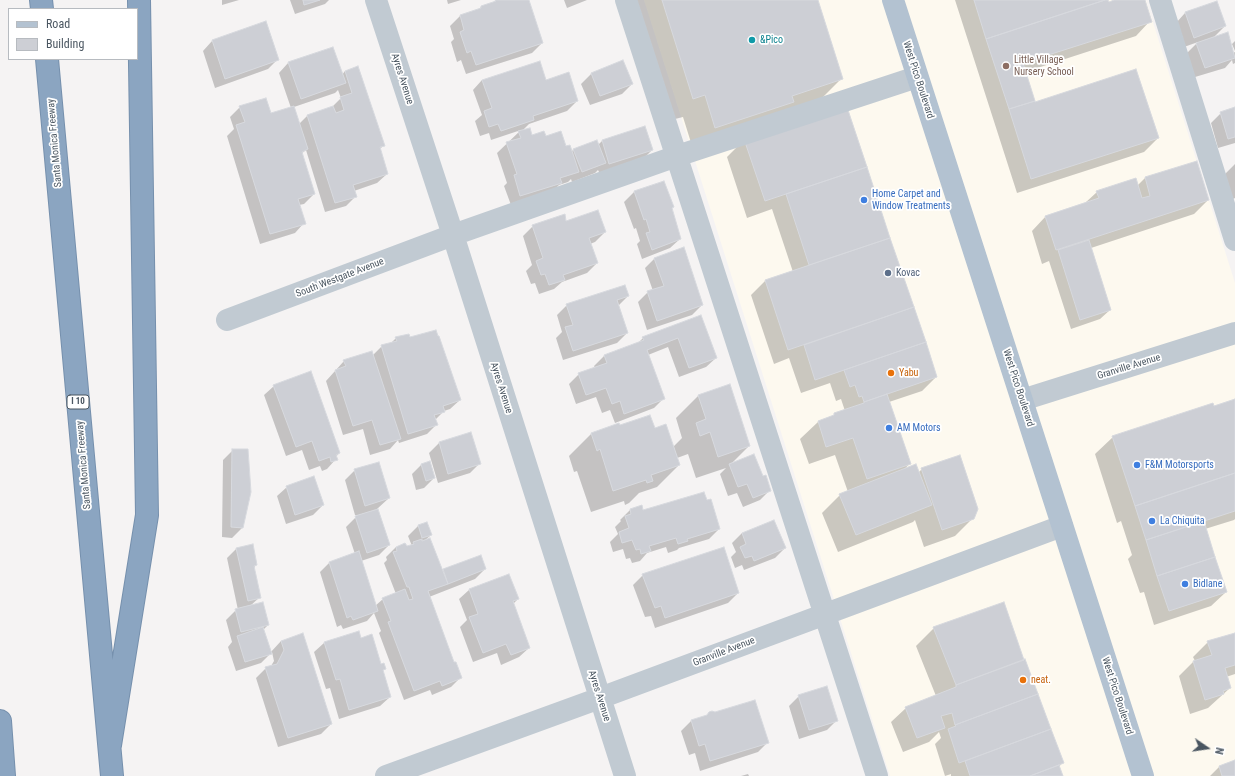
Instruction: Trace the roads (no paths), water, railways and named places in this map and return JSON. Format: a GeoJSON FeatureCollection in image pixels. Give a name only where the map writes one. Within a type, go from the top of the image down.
{"type":"FeatureCollection","features":[{"type":"Feature","properties":{"kind":"highway"},"geometry":{"type":"LineString","coordinates":[[110,745],[147,515],[139,0]]}},
{"type":"Feature","properties":{"kind":"highway","name":"Santa Monica Freeway"},"geometry":{"type":"LineString","coordinates":[[47,60],[112,776]]}},
{"type":"Feature","properties":{"kind":"highway"},"geometry":{"type":"LineString","coordinates":[[0,721],[4,776]]}},
{"type":"Feature","properties":{"kind":"main road","name":"West Pico Boulevard"},"geometry":{"type":"LineString","coordinates":[[893,0],[1143,776]]}},
{"type":"Feature","properties":{"kind":"street","name":"Ayres Avenue"},"geometry":{"type":"LineString","coordinates":[[376,0],[453,235],[625,776]]}},
{"type":"Feature","properties":{"kind":"street"},"geometry":{"type":"LineString","coordinates":[[626,0],[877,776]]}},
{"type":"Feature","properties":{"kind":"street"},"geometry":{"type":"LineString","coordinates":[[1160,0],[1235,240]]}},
{"type":"Feature","properties":{"kind":"street","name":"South Westgate Avenue"},"geometry":{"type":"LineString","coordinates":[[227,320],[453,235],[677,156],[918,77]]}},
{"type":"Feature","properties":{"kind":"street","name":"Granville Avenue"},"geometry":{"type":"LineString","coordinates":[[1022,400],[1235,333]]}},
{"type":"Feature","properties":{"kind":"street","name":"Granville Avenue"},"geometry":{"type":"LineString","coordinates":[[386,776],[1062,526]]}},
{"type":"Feature","properties":{"kind":"place","name":"&Pico"},"geometry":{"type":"Point","coordinates":[752,40]}},
{"type":"Feature","properties":{"kind":"place","name":"Little Village Nursery School"},"geometry":{"type":"Point","coordinates":[1006,66]}},
{"type":"Feature","properties":{"kind":"place","name":"Home Carpet and Window Treatments"},"geometry":{"type":"Point","coordinates":[864,200]}},
{"type":"Feature","properties":{"kind":"place","name":"Kovac"},"geometry":{"type":"Point","coordinates":[888,273]}},
{"type":"Feature","properties":{"kind":"place","name":"Yabu"},"geometry":{"type":"Point","coordinates":[891,373]}},
{"type":"Feature","properties":{"kind":"place","name":"AM Motors"},"geometry":{"type":"Point","coordinates":[889,428]}},
{"type":"Feature","properties":{"kind":"place","name":"F&M Motorsports"},"geometry":{"type":"Point","coordinates":[1137,465]}},
{"type":"Feature","properties":{"kind":"place","name":"La Chiquita"},"geometry":{"type":"Point","coordinates":[1152,521]}},
{"type":"Feature","properties":{"kind":"place","name":"Bidlane"},"geometry":{"type":"Point","coordinates":[1185,584]}},
{"type":"Feature","properties":{"kind":"place","name":"neat."},"geometry":{"type":"Point","coordinates":[1023,680]}}]}
